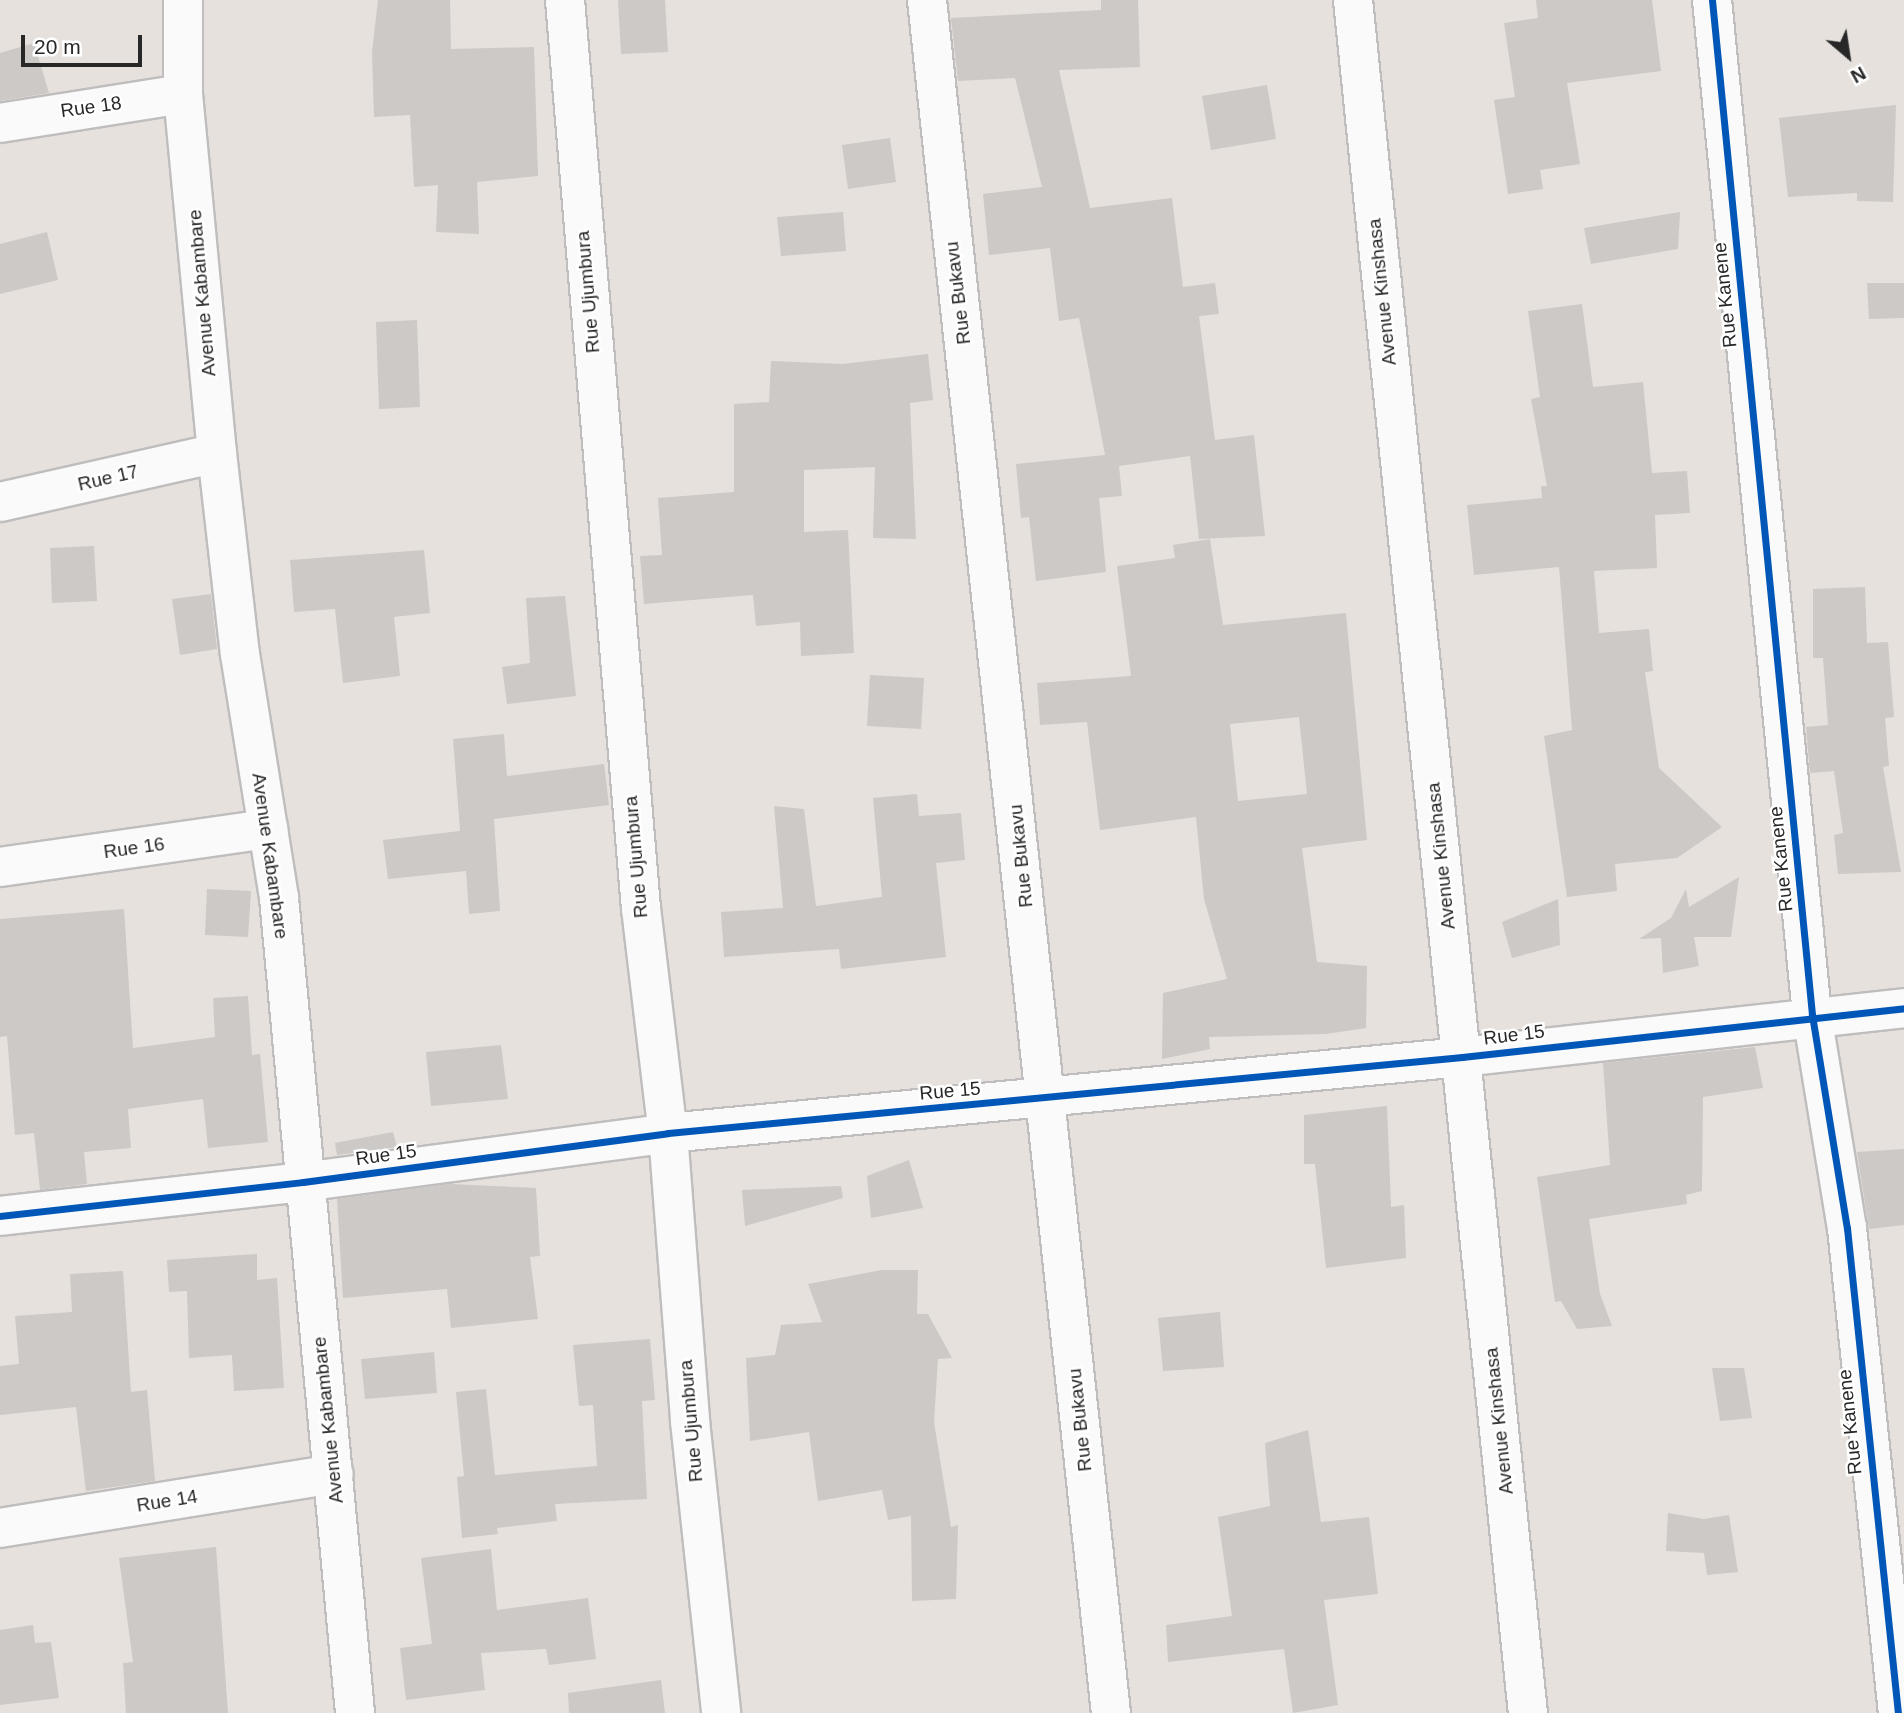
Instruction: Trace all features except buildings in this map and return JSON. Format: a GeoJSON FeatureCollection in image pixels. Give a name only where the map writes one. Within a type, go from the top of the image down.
{"type":"FeatureCollection","features":[{"type":"Feature","properties":{"kind":"street","name":"Avenue Kabambare"},"geometry":{"type":"LineString","coordinates":[[183,0],[183,94],[217,453],[240,654],[279,898],[303,1182],[334,1474],[355,1713]]}},
{"type":"Feature","properties":{"kind":"street","name":"Rue Ujumbura"},"geometry":{"type":"LineString","coordinates":[[565,0],[641,908],[668,1133],[691,1421],[721,1713]]}},
{"type":"Feature","properties":{"kind":"street","name":"Rue Bukavu"},"geometry":{"type":"LineString","coordinates":[[927,0],[1048,1098],[1111,1713]]}},
{"type":"Feature","properties":{"kind":"street","name":"Avenue Kinshasa"},"geometry":{"type":"LineString","coordinates":[[1353,0],[1528,1713]]}},
{"type":"Feature","properties":{"kind":"street","name":"Rue Kanene"},"geometry":{"type":"LineString","coordinates":[[1712,0],[1812,1015],[1847,1228],[1898,1713]]}},
{"type":"Feature","properties":{"kind":"street","name":"Rue 18"},"geometry":{"type":"LineString","coordinates":[[0,122],[183,94]]}},
{"type":"Feature","properties":{"kind":"street","name":"Rue 17"},"geometry":{"type":"LineString","coordinates":[[0,502],[217,453]]}},
{"type":"Feature","properties":{"kind":"street","name":"Rue 16"},"geometry":{"type":"LineString","coordinates":[[0,867],[268,829]]}},
{"type":"Feature","properties":{"kind":"street","name":"Rue 15"},"geometry":{"type":"LineString","coordinates":[[0,1216],[303,1182],[668,1133],[1462,1057],[1812,1015],[1904,1008]]}},
{"type":"Feature","properties":{"kind":"street","name":"Rue 14"},"geometry":{"type":"LineString","coordinates":[[0,1528],[334,1474]]}},
{"type":"Feature","properties":{"kind":"cycle path"},"geometry":{"type":"LineString","coordinates":[[1712,0],[1812,1015],[1847,1228],[1898,1713]]}},
{"type":"Feature","properties":{"kind":"cycle path"},"geometry":{"type":"LineString","coordinates":[[0,1216],[303,1182],[668,1133],[1462,1057],[1904,1008]]}}]}
